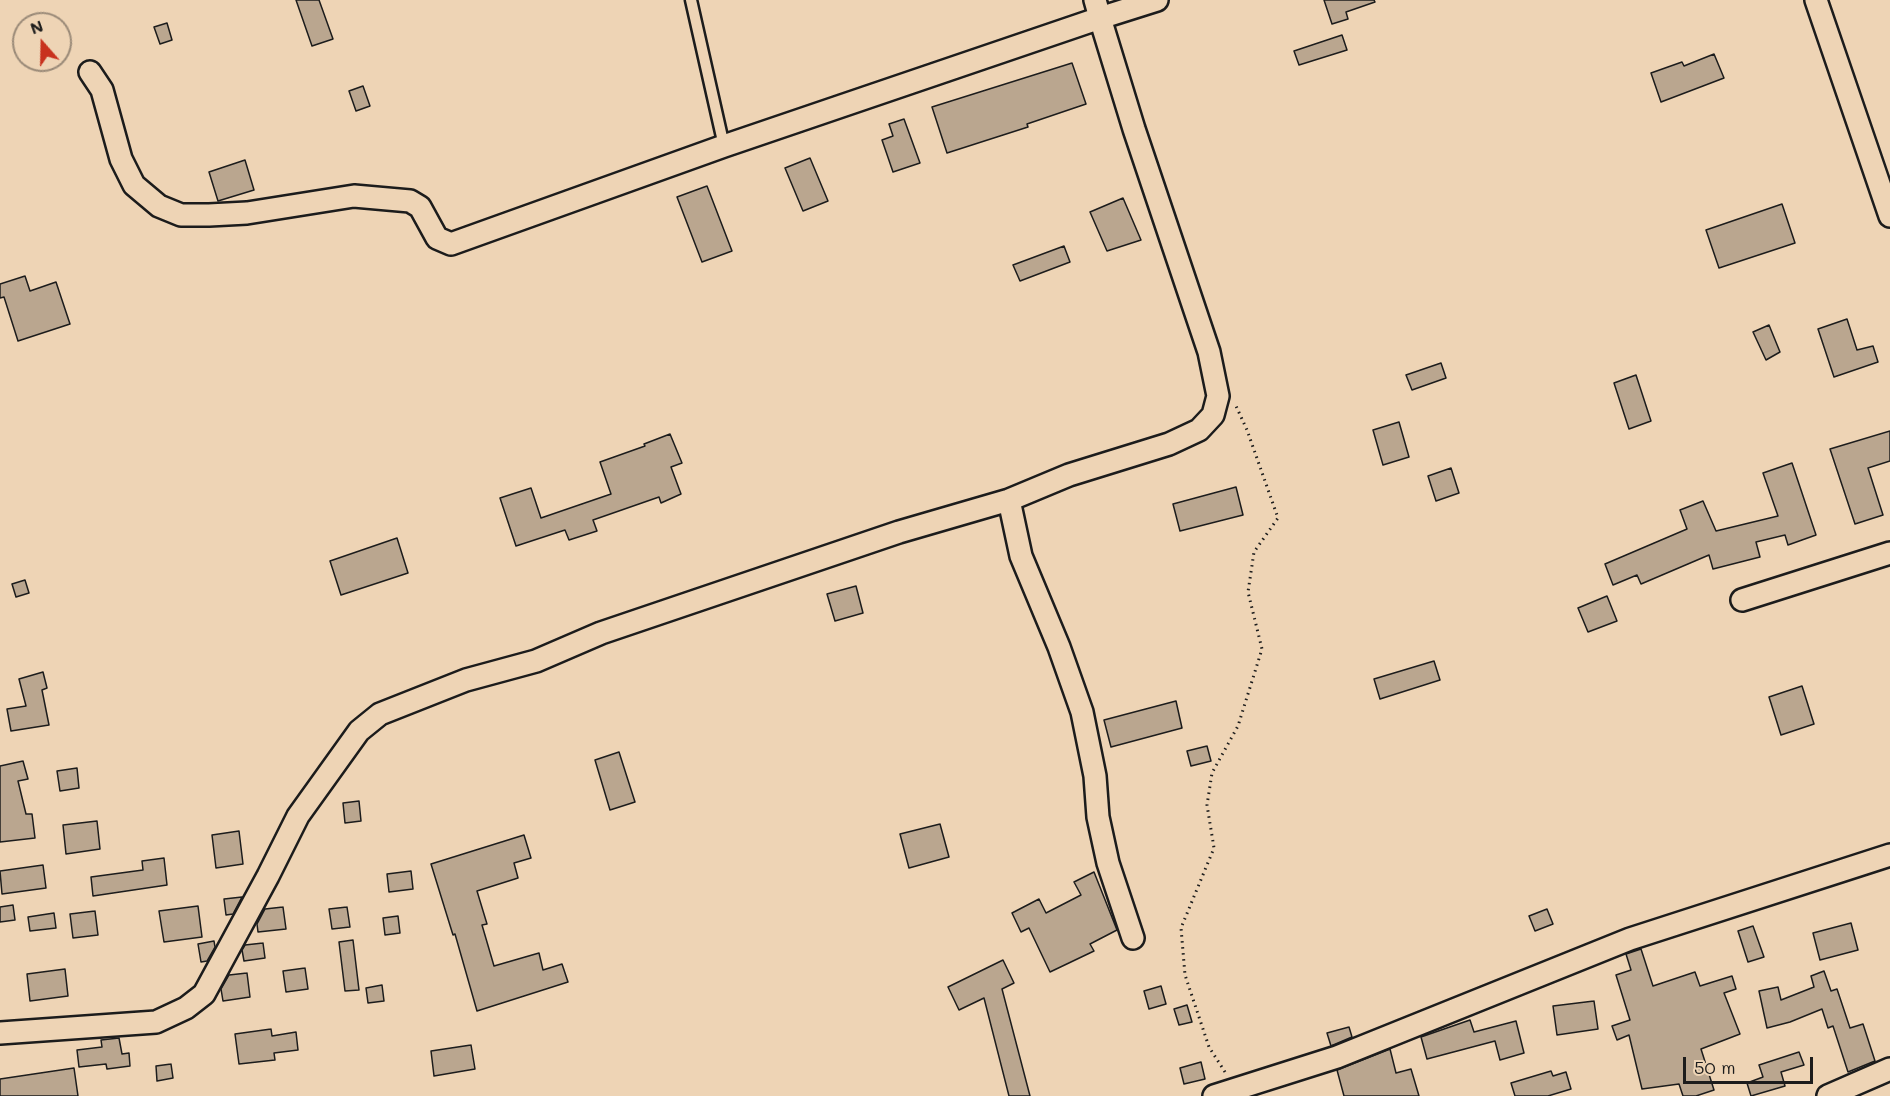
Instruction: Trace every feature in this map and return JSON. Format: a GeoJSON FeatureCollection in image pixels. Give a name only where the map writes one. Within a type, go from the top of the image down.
{"type":"FeatureCollection","features":[{"type":"Feature","properties":{"kind":"street"},"geometry":{"type":"LineString","coordinates":[[90,72],[102,90],[121,159],[134,185],[159,206],[181,215],[248,213],[354,196],[410,201],[420,207],[437,238],[451,244],[1098,9],[1157,0]]}},
{"type":"Feature","properties":{"kind":"street"},"geometry":{"type":"LineString","coordinates":[[1816,0],[1890,216]]}},
{"type":"Feature","properties":{"kind":"street"},"geometry":{"type":"LineString","coordinates":[[0,1032],[156,1022],[186,1008],[204,994],[298,816],[359,731],[380,714],[466,681],[536,661],[602,633],[899,532],[1009,500],[1069,475],[1169,444],[1199,430],[1213,415],[1218,396],[1209,352],[1134,129],[1098,9]]}},
{"type":"Feature","properties":{"kind":"street"},"geometry":{"type":"LineString","coordinates":[[1009,500],[1021,556],[1059,646],[1082,712],[1095,776],[1098,817],[1103,840],[1133,938]]}},
{"type":"Feature","properties":{"kind":"street"},"geometry":{"type":"LineString","coordinates":[[1742,600],[1890,553]]}},
{"type":"Feature","properties":{"kind":"street"},"geometry":{"type":"LineString","coordinates":[[1214,1096],[1337,1057],[1630,939],[1890,855]]}},
{"type":"Feature","properties":{"kind":"street"},"geometry":{"type":"LineString","coordinates":[[1828,1096],[1890,1069]]}},
{"type":"Feature","properties":{"kind":"lane"},"geometry":{"type":"LineString","coordinates":[[691,0],[724,146]]}},
{"type":"Feature","properties":{"kind":"path"},"geometry":{"type":"LineString","coordinates":[[1232,398],[1247,430],[1278,518],[1254,552],[1248,592],[1262,650],[1238,726],[1212,773],[1208,805],[1215,848],[1181,928],[1185,975],[1209,1047],[1236,1088]]}},
{"type":"Feature","properties":{"kind":"building"},"geometry":{"type":"Polygon","coordinates":[[[296,0],[319,0],[333,39],[312,46],[296,0]]]}},
{"type":"Feature","properties":{"kind":"building"},"geometry":{"type":"Polygon","coordinates":[[[1324,0],[1374,0],[1375,2],[1346,12],[1348,19],[1332,24],[1324,0]]]}},
{"type":"Feature","properties":{"kind":"building"},"geometry":{"type":"Polygon","coordinates":[[[167,23],[172,40],[160,44],[154,27],[167,23]]]}},
{"type":"Feature","properties":{"kind":"building"},"geometry":{"type":"Polygon","coordinates":[[[1342,35],[1347,50],[1299,65],[1294,51],[1342,35]]]}},
{"type":"Feature","properties":{"kind":"building"},"geometry":{"type":"Polygon","coordinates":[[[1714,54],[1724,78],[1661,102],[1651,73],[1682,62],[1684,66],[1714,54]]]}},
{"type":"Feature","properties":{"kind":"building"},"geometry":{"type":"Polygon","coordinates":[[[1072,63],[1086,104],[1027,124],[1028,127],[947,153],[932,107],[1072,63]]]}},
{"type":"Feature","properties":{"kind":"building"},"geometry":{"type":"Polygon","coordinates":[[[363,86],[370,106],[356,111],[349,91],[363,86]]]}},
{"type":"Feature","properties":{"kind":"building"},"geometry":{"type":"Polygon","coordinates":[[[904,119],[920,163],[893,172],[882,140],[893,136],[889,124],[904,119]]]}},
{"type":"Feature","properties":{"kind":"building"},"geometry":{"type":"Polygon","coordinates":[[[810,158],[828,201],[803,211],[785,168],[810,158]]]}},
{"type":"Feature","properties":{"kind":"building"},"geometry":{"type":"Polygon","coordinates":[[[245,160],[254,190],[218,201],[209,172],[245,160]]]}},
{"type":"Feature","properties":{"kind":"building"},"geometry":{"type":"Polygon","coordinates":[[[707,186],[732,251],[702,262],[677,197],[707,186]]]}},
{"type":"Feature","properties":{"kind":"building"},"geometry":{"type":"Polygon","coordinates":[[[1123,198],[1141,240],[1107,251],[1090,212],[1123,198]]]}},
{"type":"Feature","properties":{"kind":"building"},"geometry":{"type":"Polygon","coordinates":[[[1782,204],[1795,243],[1719,268],[1706,230],[1782,204]]]}},
{"type":"Feature","properties":{"kind":"building"},"geometry":{"type":"Polygon","coordinates":[[[1064,246],[1070,262],[1020,281],[1013,265],[1064,246]]]}},
{"type":"Feature","properties":{"kind":"building"},"geometry":{"type":"Polygon","coordinates":[[[25,276],[30,291],[56,282],[70,324],[18,341],[4,297],[0,298],[0,284],[25,276]]]}},
{"type":"Feature","properties":{"kind":"building"},"geometry":{"type":"Polygon","coordinates":[[[1847,319],[1857,350],[1873,346],[1878,362],[1834,377],[1818,329],[1847,319]]]}},
{"type":"Feature","properties":{"kind":"building"},"geometry":{"type":"Polygon","coordinates":[[[1769,325],[1780,352],[1766,360],[1753,332],[1769,325]]]}},
{"type":"Feature","properties":{"kind":"building"},"geometry":{"type":"Polygon","coordinates":[[[1441,363],[1446,378],[1412,390],[1406,375],[1441,363]]]}},
{"type":"Feature","properties":{"kind":"building"},"geometry":{"type":"Polygon","coordinates":[[[1636,375],[1651,421],[1629,429],[1614,383],[1636,375]]]}},
{"type":"Feature","properties":{"kind":"building"},"geometry":{"type":"Polygon","coordinates":[[[1399,422],[1409,457],[1383,465],[1373,430],[1399,422]]]}},
{"type":"Feature","properties":{"kind":"building"},"geometry":{"type":"Polygon","coordinates":[[[1890,431],[1890,461],[1868,468],[1883,515],[1855,524],[1830,449],[1890,431]]]}},
{"type":"Feature","properties":{"kind":"building"},"geometry":{"type":"Polygon","coordinates":[[[670,434],[682,463],[671,467],[681,494],[661,503],[659,497],[593,520],[597,531],[569,540],[565,530],[516,546],[500,498],[531,488],[541,518],[611,494],[600,462],[645,446],[644,444],[670,434]]]}},
{"type":"Feature","properties":{"kind":"building"},"geometry":{"type":"Polygon","coordinates":[[[1792,463],[1816,535],[1788,545],[1785,535],[1756,542],[1760,557],[1713,569],[1709,555],[1641,584],[1637,575],[1613,585],[1605,564],[1687,529],[1680,510],[1703,501],[1716,531],[1778,516],[1763,473],[1792,463]]]}},
{"type":"Feature","properties":{"kind":"building"},"geometry":{"type":"Polygon","coordinates":[[[1451,468],[1459,493],[1436,501],[1428,476],[1451,468]]]}},
{"type":"Feature","properties":{"kind":"building"},"geometry":{"type":"Polygon","coordinates":[[[1236,487],[1243,515],[1180,531],[1173,504],[1236,487]]]}},
{"type":"Feature","properties":{"kind":"building"},"geometry":{"type":"Polygon","coordinates":[[[397,538],[408,573],[341,595],[330,561],[397,538]]]}},
{"type":"Feature","properties":{"kind":"building"},"geometry":{"type":"Polygon","coordinates":[[[25,580],[29,593],[16,597],[12,584],[25,580]]]}},
{"type":"Feature","properties":{"kind":"building"},"geometry":{"type":"Polygon","coordinates":[[[856,586],[863,613],[835,621],[827,594],[856,586]]]}},
{"type":"Feature","properties":{"kind":"building"},"geometry":{"type":"Polygon","coordinates":[[[1607,596],[1617,621],[1588,632],[1578,608],[1607,596]]]}},
{"type":"Feature","properties":{"kind":"building"},"geometry":{"type":"Polygon","coordinates":[[[1434,661],[1440,680],[1380,699],[1374,679],[1434,661]]]}},
{"type":"Feature","properties":{"kind":"building"},"geometry":{"type":"Polygon","coordinates":[[[43,672],[47,688],[42,690],[49,725],[11,731],[7,709],[26,706],[19,679],[43,672]]]}},
{"type":"Feature","properties":{"kind":"building"},"geometry":{"type":"Polygon","coordinates":[[[1802,686],[1814,724],[1781,735],[1769,697],[1802,686]]]}},
{"type":"Feature","properties":{"kind":"building"},"geometry":{"type":"Polygon","coordinates":[[[1176,701],[1182,728],[1111,747],[1104,720],[1176,701]]]}},
{"type":"Feature","properties":{"kind":"building"},"geometry":{"type":"Polygon","coordinates":[[[1207,746],[1211,761],[1191,766],[1187,751],[1207,746]]]}},
{"type":"Feature","properties":{"kind":"building"},"geometry":{"type":"Polygon","coordinates":[[[619,752],[635,802],[610,810],[595,760],[619,752]]]}},
{"type":"Feature","properties":{"kind":"building"},"geometry":{"type":"Polygon","coordinates":[[[23,761],[28,779],[18,781],[26,814],[32,814],[35,838],[0,842],[0,766],[23,761]]]}},
{"type":"Feature","properties":{"kind":"building"},"geometry":{"type":"Polygon","coordinates":[[[77,768],[79,788],[60,791],[57,771],[77,768]]]}},
{"type":"Feature","properties":{"kind":"building"},"geometry":{"type":"Polygon","coordinates":[[[359,801],[361,821],[345,823],[343,803],[359,801]]]}},
{"type":"Feature","properties":{"kind":"building"},"geometry":{"type":"Polygon","coordinates":[[[97,821],[100,849],[66,854],[63,825],[97,821]]]}},
{"type":"Feature","properties":{"kind":"building"},"geometry":{"type":"Polygon","coordinates":[[[940,824],[949,857],[909,868],[900,834],[940,824]]]}},
{"type":"Feature","properties":{"kind":"building"},"geometry":{"type":"Polygon","coordinates":[[[239,831],[243,864],[216,868],[212,835],[239,831]]]}},
{"type":"Feature","properties":{"kind":"building"},"geometry":{"type":"Polygon","coordinates":[[[524,835],[531,858],[514,863],[518,878],[477,891],[487,924],[482,925],[494,966],[539,953],[543,970],[562,964],[568,982],[477,1011],[455,934],[453,935],[431,864],[524,835]]]}},
{"type":"Feature","properties":{"kind":"building"},"geometry":{"type":"Polygon","coordinates":[[[164,858],[167,885],[93,896],[91,877],[143,870],[142,861],[164,858]]]}},
{"type":"Feature","properties":{"kind":"building"},"geometry":{"type":"Polygon","coordinates":[[[43,865],[46,888],[2,894],[0,871],[43,865]]]}},
{"type":"Feature","properties":{"kind":"building"},"geometry":{"type":"Polygon","coordinates":[[[411,871],[413,889],[389,892],[387,874],[411,871]]]}},
{"type":"Feature","properties":{"kind":"building"},"geometry":{"type":"Polygon","coordinates":[[[1094,872],[1117,930],[1090,944],[1094,951],[1050,972],[1029,928],[1021,932],[1012,913],[1039,899],[1046,913],[1081,895],[1074,882],[1094,872]]]}},
{"type":"Feature","properties":{"kind":"building"},"geometry":{"type":"Polygon","coordinates":[[[242,897],[233,914],[226,915],[224,899],[242,897]]]}},
{"type":"Feature","properties":{"kind":"building"},"geometry":{"type":"Polygon","coordinates":[[[13,905],[15,920],[0,922],[0,907],[13,905]]]}},
{"type":"Feature","properties":{"kind":"building"},"geometry":{"type":"Polygon","coordinates":[[[198,906],[202,937],[164,942],[159,911],[198,906]]]}},
{"type":"Feature","properties":{"kind":"building"},"geometry":{"type":"Polygon","coordinates":[[[283,907],[286,929],[258,932],[257,924],[265,909],[283,907]]]}},
{"type":"Feature","properties":{"kind":"building"},"geometry":{"type":"Polygon","coordinates":[[[347,907],[350,927],[332,929],[329,909],[347,907]]]}},
{"type":"Feature","properties":{"kind":"building"},"geometry":{"type":"Polygon","coordinates":[[[1547,909],[1553,924],[1535,931],[1529,916],[1547,909]]]}},
{"type":"Feature","properties":{"kind":"building"},"geometry":{"type":"Polygon","coordinates":[[[95,911],[98,935],[73,938],[70,914],[95,911]]]}},
{"type":"Feature","properties":{"kind":"building"},"geometry":{"type":"Polygon","coordinates":[[[54,913],[56,928],[30,931],[28,917],[54,913]]]}},
{"type":"Feature","properties":{"kind":"building"},"geometry":{"type":"Polygon","coordinates":[[[398,916],[400,933],[385,935],[383,918],[398,916]]]}},
{"type":"Feature","properties":{"kind":"building"},"geometry":{"type":"Polygon","coordinates":[[[1851,923],[1858,950],[1820,960],[1813,933],[1851,923]]]}},
{"type":"Feature","properties":{"kind":"building"},"geometry":{"type":"Polygon","coordinates":[[[1753,926],[1764,957],[1748,962],[1738,931],[1753,926]]]}},
{"type":"Feature","properties":{"kind":"building"},"geometry":{"type":"Polygon","coordinates":[[[353,940],[359,990],[345,991],[339,942],[353,940]]]}},
{"type":"Feature","properties":{"kind":"building"},"geometry":{"type":"Polygon","coordinates":[[[214,941],[215,947],[207,961],[201,962],[198,944],[214,941]]]}},
{"type":"Feature","properties":{"kind":"building"},"geometry":{"type":"Polygon","coordinates":[[[263,943],[265,958],[244,961],[242,950],[245,945],[263,943]]]}},
{"type":"Feature","properties":{"kind":"building"},"geometry":{"type":"Polygon","coordinates":[[[1641,949],[1653,986],[1695,972],[1700,986],[1732,976],[1736,989],[1724,993],[1740,1034],[1701,1049],[1714,1090],[1696,1096],[1683,1096],[1679,1084],[1642,1089],[1629,1035],[1617,1040],[1612,1026],[1630,1020],[1616,975],[1631,970],[1626,954],[1641,949]]]}},
{"type":"Feature","properties":{"kind":"building"},"geometry":{"type":"Polygon","coordinates":[[[1003,960],[1014,983],[1002,989],[1030,1096],[1009,1096],[984,998],[959,1010],[948,987],[1003,960]]]}},
{"type":"Feature","properties":{"kind":"building"},"geometry":{"type":"Polygon","coordinates":[[[305,968],[308,989],[286,992],[283,971],[305,968]]]}},
{"type":"Feature","properties":{"kind":"building"},"geometry":{"type":"Polygon","coordinates":[[[65,969],[68,996],[30,1001],[27,974],[65,969]]]}},
{"type":"Feature","properties":{"kind":"building"},"geometry":{"type":"Polygon","coordinates":[[[1824,971],[1831,991],[1837,989],[1850,1028],[1863,1024],[1875,1061],[1848,1072],[1833,1026],[1828,1028],[1822,1009],[1790,1022],[1767,1028],[1759,991],[1778,987],[1781,1000],[1814,987],[1811,976],[1824,971]]]}},
{"type":"Feature","properties":{"kind":"building"},"geometry":{"type":"Polygon","coordinates":[[[247,973],[250,997],[223,1001],[221,989],[229,975],[247,973]]]}},
{"type":"Feature","properties":{"kind":"building"},"geometry":{"type":"Polygon","coordinates":[[[382,985],[384,1001],[368,1003],[366,988],[382,985]]]}},
{"type":"Feature","properties":{"kind":"building"},"geometry":{"type":"Polygon","coordinates":[[[1161,986],[1166,1004],[1149,1009],[1144,991],[1161,986]]]}},
{"type":"Feature","properties":{"kind":"building"},"geometry":{"type":"Polygon","coordinates":[[[1594,1001],[1598,1029],[1557,1035],[1553,1006],[1594,1001]]]}},
{"type":"Feature","properties":{"kind":"building"},"geometry":{"type":"Polygon","coordinates":[[[1187,1005],[1192,1022],[1179,1025],[1174,1009],[1187,1005]]]}},
{"type":"Feature","properties":{"kind":"building"},"geometry":{"type":"Polygon","coordinates":[[[1470,1020],[1474,1032],[1516,1021],[1524,1053],[1500,1060],[1495,1041],[1427,1059],[1421,1037],[1470,1020]]]}},
{"type":"Feature","properties":{"kind":"building"},"geometry":{"type":"Polygon","coordinates":[[[1349,1027],[1352,1037],[1331,1046],[1327,1033],[1349,1027]]]}},
{"type":"Feature","properties":{"kind":"building"},"geometry":{"type":"Polygon","coordinates":[[[271,1029],[272,1036],[296,1032],[298,1050],[274,1053],[275,1060],[239,1064],[235,1034],[271,1029]]]}},
{"type":"Feature","properties":{"kind":"building"},"geometry":{"type":"Polygon","coordinates":[[[119,1038],[122,1054],[129,1053],[130,1066],[107,1069],[106,1064],[79,1067],[77,1050],[102,1047],[101,1040],[119,1038]]]}},
{"type":"Feature","properties":{"kind":"building"},"geometry":{"type":"Polygon","coordinates":[[[471,1045],[475,1069],[434,1076],[431,1051],[471,1045]]]}},
{"type":"Feature","properties":{"kind":"building"},"geometry":{"type":"Polygon","coordinates":[[[1390,1049],[1396,1073],[1411,1069],[1419,1096],[1344,1096],[1337,1070],[1390,1049]]]}},
{"type":"Feature","properties":{"kind":"building"},"geometry":{"type":"Polygon","coordinates":[[[1799,1052],[1804,1065],[1781,1072],[1785,1086],[1751,1096],[1747,1083],[1763,1077],[1759,1065],[1799,1052]]]}},
{"type":"Feature","properties":{"kind":"building"},"geometry":{"type":"Polygon","coordinates":[[[1201,1062],[1205,1079],[1184,1084],[1180,1068],[1201,1062]]]}},
{"type":"Feature","properties":{"kind":"building"},"geometry":{"type":"Polygon","coordinates":[[[171,1064],[173,1078],[157,1081],[156,1066],[171,1064]]]}},
{"type":"Feature","properties":{"kind":"building"},"geometry":{"type":"Polygon","coordinates":[[[74,1068],[78,1096],[0,1096],[0,1079],[74,1068]]]}},
{"type":"Feature","properties":{"kind":"building"},"geometry":{"type":"Polygon","coordinates":[[[1551,1071],[1553,1076],[1566,1072],[1571,1089],[1548,1096],[1515,1096],[1511,1083],[1551,1071]]]}}]}
